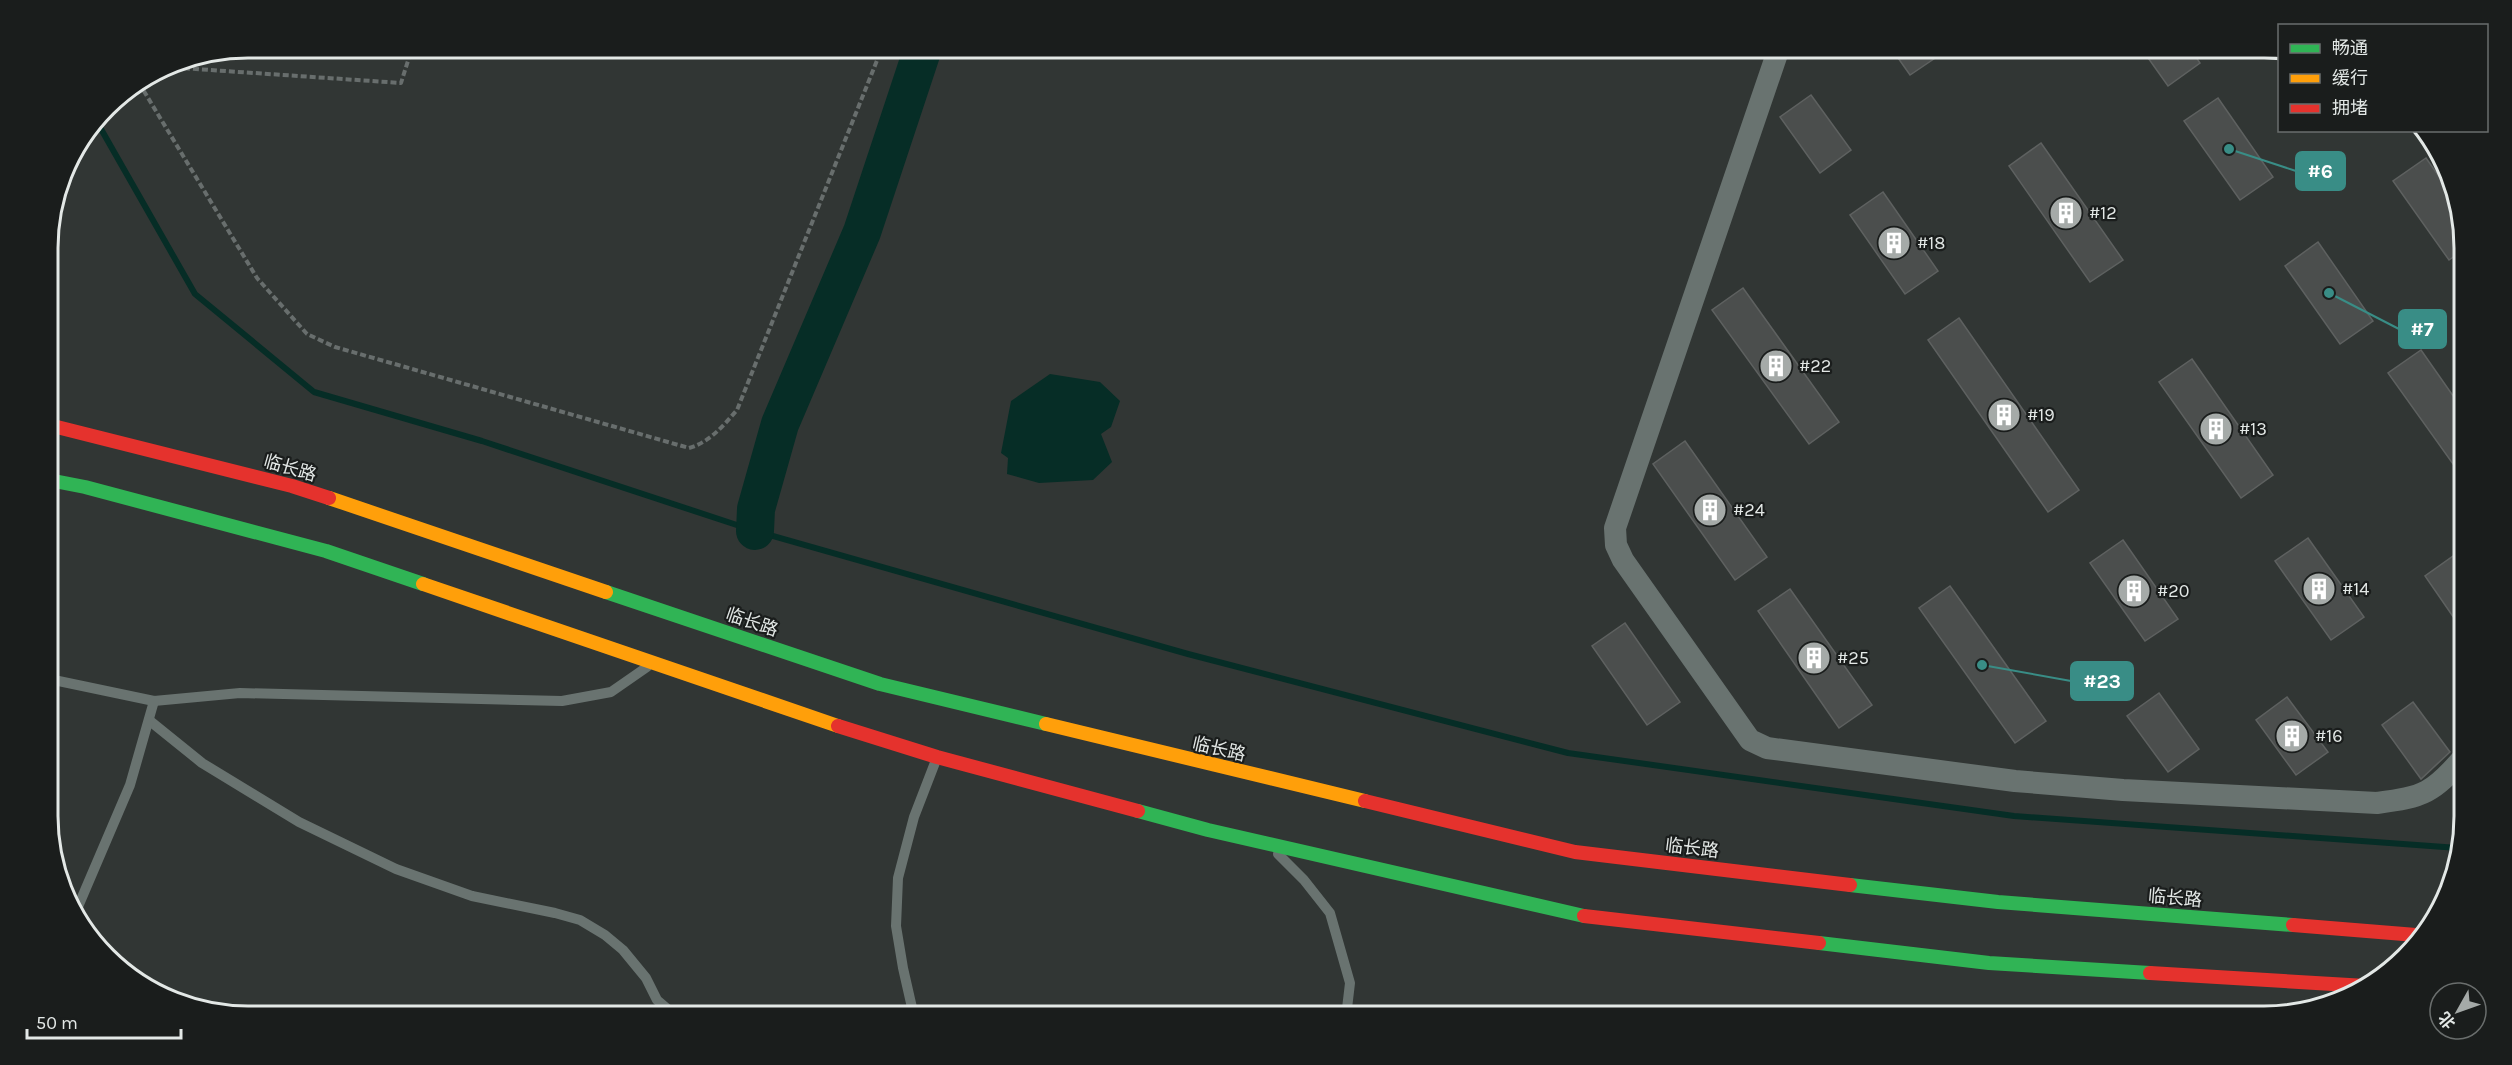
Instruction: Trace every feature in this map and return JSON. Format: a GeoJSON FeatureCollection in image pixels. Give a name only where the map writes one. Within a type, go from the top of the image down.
{"type":"FeatureCollection","features":[{"type":"Feature","properties":{"kind":"main road","name":"临长路"},"geometry":{"type":"LineString","coordinates":[[59,428],[292,486],[880,684],[1197,763],[1575,852],[1998,902],[2412,935]]}},
{"type":"Feature","properties":{"kind":"main road"},"geometry":{"type":"LineString","coordinates":[[59,482],[326,551],[937,757],[1266,843],[1579,915],[1989,963],[2351,985]]}},
{"type":"Feature","properties":{"kind":"street"},"geometry":{"type":"LineString","coordinates":[[1776,58],[1615,528],[1616,545],[1623,560],[1750,740],[1767,748],[2015,781],[2123,790],[2377,803],[2415,798],[2446,778],[2454,769]]}},
{"type":"Feature","properties":{"kind":"lane"},"geometry":{"type":"LineString","coordinates":[[59,682],[154,701],[240,693],[562,701],[611,692],[653,663]]}},
{"type":"Feature","properties":{"kind":"lane"},"geometry":{"type":"LineString","coordinates":[[79,903],[130,785],[154,701]]}},
{"type":"Feature","properties":{"kind":"lane"},"geometry":{"type":"LineString","coordinates":[[150,721],[202,763],[299,822],[396,869],[472,896],[580,920],[605,934],[623,950],[646,978],[657,1000],[664,1006]]}},
{"type":"Feature","properties":{"kind":"lane"},"geometry":{"type":"LineString","coordinates":[[912,1006],[896,926],[898,878],[915,817],[937,757]]}},
{"type":"Feature","properties":{"kind":"lane"},"geometry":{"type":"LineString","coordinates":[[1266,843],[1304,880],[1330,913],[1350,983],[1347,1006]]}},
{"type":"Feature","properties":{"kind":"path"},"geometry":{"type":"LineString","coordinates":[[189,69],[401,83],[409,59]]}},
{"type":"Feature","properties":{"kind":"path"},"geometry":{"type":"LineString","coordinates":[[143,91],[258,278],[307,334],[335,347],[689,448],[700,445],[717,433],[737,410],[878,59]]}},
{"type":"Feature","properties":{"kind":"shaded area"},"geometry":{"type":"Polygon","coordinates":[[[1050,374],[1100,382],[1120,401],[1111,427],[1101,434],[1112,462],[1093,480],[1039,483],[1007,474],[1008,458],[1001,453],[1011,401],[1050,374]]]}},
{"type":"Feature","properties":{"kind":"building"},"geometry":{"type":"Polygon","coordinates":[[[1898,58],[1935,58],[1910,75],[1898,58]]]}},
{"type":"Feature","properties":{"kind":"building"},"geometry":{"type":"Polygon","coordinates":[[[2148,58],[2197,58],[2200,63],[2168,86],[2148,58]]]}},
{"type":"Feature","properties":{"kind":"building"},"geometry":{"type":"Polygon","coordinates":[[[1811,95],[1851,150],[1820,173],[1780,117],[1811,95]]]}},
{"type":"Feature","properties":{"kind":"building"},"geometry":{"type":"Polygon","coordinates":[[[2218,98],[2273,177],[2240,200],[2184,121],[2218,98]]]}},
{"type":"Feature","properties":{"kind":"building","name":"#12"},"geometry":{"type":"Polygon","coordinates":[[[2041,143],[2123,260],[2090,282],[2009,166],[2041,143]]]}},
{"type":"Feature","properties":{"kind":"building"},"geometry":{"type":"Polygon","coordinates":[[[2426,158],[2439,177],[2447,199],[2452,223],[2454,257],[2449,260],[2393,181],[2426,158]]]}},
{"type":"Feature","properties":{"kind":"building","name":"#18"},"geometry":{"type":"Polygon","coordinates":[[[1883,192],[1938,271],[1905,294],[1850,215],[1883,192]]]}},
{"type":"Feature","properties":{"kind":"building"},"geometry":{"type":"Polygon","coordinates":[[[2318,242],[2373,321],[2340,344],[2285,266],[2318,242]]]}},
{"type":"Feature","properties":{"kind":"building","name":"#22"},"geometry":{"type":"Polygon","coordinates":[[[1743,288],[1839,422],[1809,444],[1712,310],[1743,288]]]}},
{"type":"Feature","properties":{"kind":"building","name":"#19"},"geometry":{"type":"Polygon","coordinates":[[[1959,318],[2079,490],[2048,512],[1928,340],[1959,318]]]}},
{"type":"Feature","properties":{"kind":"building"},"geometry":{"type":"Polygon","coordinates":[[[2421,350],[2454,397],[2454,465],[2388,373],[2421,350]]]}},
{"type":"Feature","properties":{"kind":"building","name":"#13"},"geometry":{"type":"Polygon","coordinates":[[[2192,359],[2273,475],[2241,498],[2159,382],[2192,359]]]}},
{"type":"Feature","properties":{"kind":"building","name":"#24"},"geometry":{"type":"Polygon","coordinates":[[[1685,441],[1767,557],[1735,580],[1653,464],[1685,441]]]}},
{"type":"Feature","properties":{"kind":"building","name":"#14"},"geometry":{"type":"Polygon","coordinates":[[[2308,538],[2364,617],[2331,640],[2275,561],[2308,538]]]}},
{"type":"Feature","properties":{"kind":"building","name":"#20"},"geometry":{"type":"Polygon","coordinates":[[[2123,540],[2178,619],[2145,641],[2090,563],[2123,540]]]}},
{"type":"Feature","properties":{"kind":"building"},"geometry":{"type":"Polygon","coordinates":[[[2454,555],[2454,618],[2425,576],[2454,555]]]}},
{"type":"Feature","properties":{"kind":"building"},"geometry":{"type":"Polygon","coordinates":[[[1950,586],[2046,721],[2015,743],[1919,608],[1950,586]]]}},
{"type":"Feature","properties":{"kind":"building","name":"#25"},"geometry":{"type":"Polygon","coordinates":[[[1790,589],[1872,705],[1839,728],[1758,611],[1790,589]]]}},
{"type":"Feature","properties":{"kind":"building"},"geometry":{"type":"Polygon","coordinates":[[[1625,623],[1680,702],[1647,725],[1592,646],[1625,623]]]}},
{"type":"Feature","properties":{"kind":"building"},"geometry":{"type":"Polygon","coordinates":[[[2159,693],[2199,749],[2168,772],[2127,716],[2159,693]]]}},
{"type":"Feature","properties":{"kind":"building","name":"#16"},"geometry":{"type":"Polygon","coordinates":[[[2287,697],[2328,752],[2296,775],[2256,720],[2287,697]]]}},
{"type":"Feature","properties":{"kind":"building"},"geometry":{"type":"Polygon","coordinates":[[[2413,702],[2450,752],[2421,779],[2382,725],[2413,702]]]}},
{"type":"Feature","properties":{"kind":"waterway"},"geometry":{"type":"LineString","coordinates":[[755,531],[756,509],[780,424],[862,232],[919,59]]}},
{"type":"Feature","properties":{"kind":"waterway"},"geometry":{"type":"LineString","coordinates":[[101,129],[195,294],[314,392],[482,441],[755,531],[1188,654],[1568,753],[2014,816],[2451,847]]}},
{"type":"Feature","properties":{"kind":"traffic: fast"},"geometry":{"type":"LineString","coordinates":[[59,482],[326,551],[423,584]]}},
{"type":"Feature","properties":{"kind":"traffic: fast"},"geometry":{"type":"LineString","coordinates":[[606,592],[880,684],[1046,724]]}},
{"type":"Feature","properties":{"kind":"traffic: fast"},"geometry":{"type":"LineString","coordinates":[[1138,811],[1208,830],[1584,916]]}},
{"type":"Feature","properties":{"kind":"traffic: fast"},"geometry":{"type":"LineString","coordinates":[[1850,885],[1998,902],[2293,925]]}},
{"type":"Feature","properties":{"kind":"traffic: fast"},"geometry":{"type":"LineString","coordinates":[[1819,943],[1989,963],[2150,973]]}},
{"type":"Feature","properties":{"kind":"traffic: slow"},"geometry":{"type":"LineString","coordinates":[[329,498],[606,592]]}},
{"type":"Feature","properties":{"kind":"traffic: slow"},"geometry":{"type":"LineString","coordinates":[[423,584],[838,726]]}},
{"type":"Feature","properties":{"kind":"traffic: slow"},"geometry":{"type":"LineString","coordinates":[[1046,724],[1365,801]]}},
{"type":"Feature","properties":{"kind":"traffic: jam"},"geometry":{"type":"LineString","coordinates":[[59,428],[292,486],[329,498]]}},
{"type":"Feature","properties":{"kind":"traffic: jam"},"geometry":{"type":"LineString","coordinates":[[838,726],[937,757],[1138,811]]}},
{"type":"Feature","properties":{"kind":"traffic: jam"},"geometry":{"type":"LineString","coordinates":[[1365,801],[1575,852],[1850,885]]}},
{"type":"Feature","properties":{"kind":"traffic: jam"},"geometry":{"type":"LineString","coordinates":[[1584,916],[1819,943]]}},
{"type":"Feature","properties":{"kind":"traffic: jam"},"geometry":{"type":"LineString","coordinates":[[2293,925],[2412,935]]}},
{"type":"Feature","properties":{"kind":"traffic: jam"},"geometry":{"type":"LineString","coordinates":[[2150,973],[2351,985]]}},
{"type":"Feature","properties":{"kind":"place","name":"#6"},"geometry":{"type":"Point","coordinates":[2229,149]}},
{"type":"Feature","properties":{"kind":"place","name":"#12"},"geometry":{"type":"Point","coordinates":[2066,213]}},
{"type":"Feature","properties":{"kind":"place","name":"#18"},"geometry":{"type":"Point","coordinates":[1894,243]}},
{"type":"Feature","properties":{"kind":"place","name":"#7"},"geometry":{"type":"Point","coordinates":[2329,293]}},
{"type":"Feature","properties":{"kind":"place","name":"#22"},"geometry":{"type":"Point","coordinates":[1776,366]}},
{"type":"Feature","properties":{"kind":"place","name":"#19"},"geometry":{"type":"Point","coordinates":[2004,415]}},
{"type":"Feature","properties":{"kind":"place","name":"#13"},"geometry":{"type":"Point","coordinates":[2216,429]}},
{"type":"Feature","properties":{"kind":"place","name":"#24"},"geometry":{"type":"Point","coordinates":[1710,510]}},
{"type":"Feature","properties":{"kind":"place","name":"#14"},"geometry":{"type":"Point","coordinates":[2319,589]}},
{"type":"Feature","properties":{"kind":"place","name":"#20"},"geometry":{"type":"Point","coordinates":[2134,591]}},
{"type":"Feature","properties":{"kind":"place","name":"#25"},"geometry":{"type":"Point","coordinates":[1814,658]}},
{"type":"Feature","properties":{"kind":"place","name":"#23"},"geometry":{"type":"Point","coordinates":[1982,665]}},
{"type":"Feature","properties":{"kind":"place","name":"#16"},"geometry":{"type":"Point","coordinates":[2292,736]}}]}
